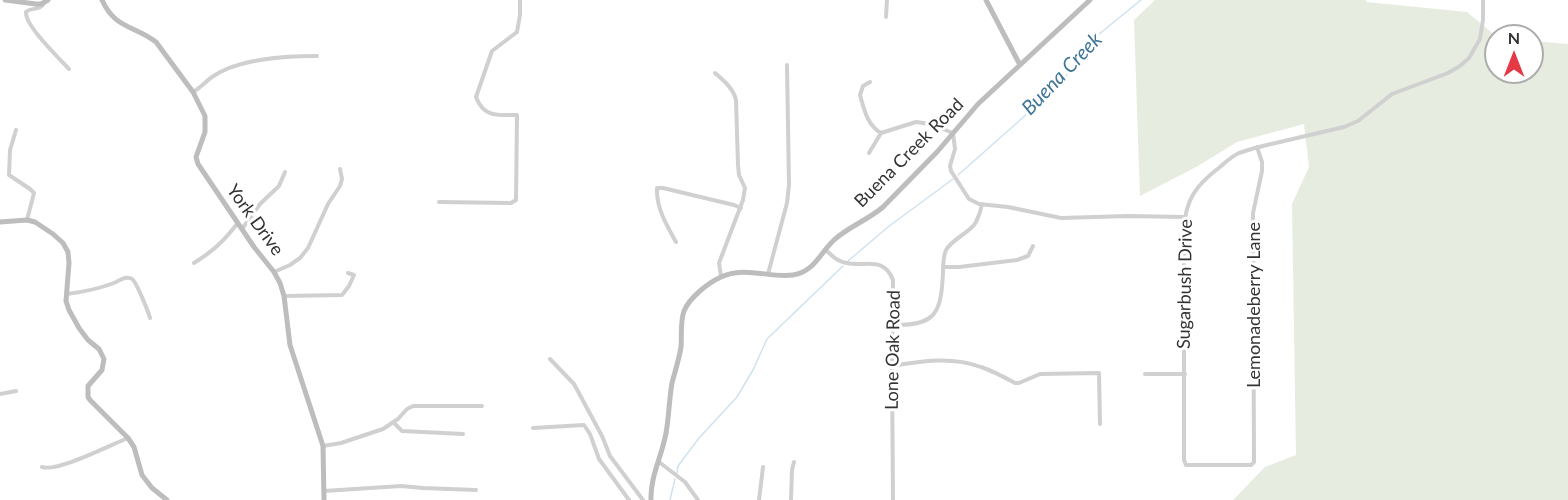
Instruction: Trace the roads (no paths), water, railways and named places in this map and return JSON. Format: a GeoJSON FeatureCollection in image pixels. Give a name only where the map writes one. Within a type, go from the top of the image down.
{"type":"FeatureCollection","features":[{"type":"Feature","properties":{"kind":"street"},"geometry":{"type":"LineString","coordinates":[[5,0],[36,4],[46,1]]}},
{"type":"Feature","properties":{"kind":"street","name":"York Drive"},"geometry":{"type":"LineString","coordinates":[[102,0],[106,10],[115,20],[156,42],[194,92],[205,116],[205,132],[196,157],[198,164],[237,224],[280,283],[291,345],[323,446],[324,500]]}},
{"type":"Feature","properties":{"kind":"street"},"geometry":{"type":"LineString","coordinates":[[439,202],[511,203],[516,200],[517,115],[495,115],[486,112],[479,105],[476,97],[492,51],[517,32],[520,0]]}},
{"type":"Feature","properties":{"kind":"street"},"geometry":{"type":"LineString","coordinates":[[886,17],[887,0]]}},
{"type":"Feature","properties":{"kind":"street"},"geometry":{"type":"LineString","coordinates":[[986,0],[1020,65]]}},
{"type":"Feature","properties":{"kind":"street","name":"Buena Creek Road"},"geometry":{"type":"LineString","coordinates":[[721,276],[742,272],[794,275],[810,268],[836,238],[883,207],[937,152],[978,104],[1090,0]]}},
{"type":"Feature","properties":{"kind":"street","name":"Sugarbush Drive"},"geometry":{"type":"LineString","coordinates":[[1184,463],[1185,217],[1190,199],[1196,189],[1237,154],[1257,147],[1344,128],[1358,121],[1392,94],[1448,73],[1460,66],[1469,58],[1480,39],[1483,0]]}},
{"type":"Feature","properties":{"kind":"street"},"geometry":{"type":"LineString","coordinates":[[46,1],[39,8],[27,10],[26,17],[69,69]]}},
{"type":"Feature","properties":{"kind":"street"},"geometry":{"type":"LineString","coordinates":[[194,92],[214,75],[252,61],[317,56]]}},
{"type":"Feature","properties":{"kind":"street"},"geometry":{"type":"LineString","coordinates":[[768,274],[787,203],[789,185],[787,65]]}},
{"type":"Feature","properties":{"kind":"street"},"geometry":{"type":"LineString","coordinates":[[651,500],[652,481],[667,430],[684,311],[693,298],[721,276],[719,263],[741,208],[745,188],[739,175],[734,92],[715,73]]}},
{"type":"Feature","properties":{"kind":"street"},"geometry":{"type":"LineString","coordinates":[[870,82],[863,86],[860,94],[866,116],[873,129],[881,133]]}},
{"type":"Feature","properties":{"kind":"street"},"geometry":{"type":"LineString","coordinates":[[869,153],[881,133],[916,122],[930,124],[953,133],[955,149],[951,171],[969,199],[982,204],[1061,218],[1185,217]]}},
{"type":"Feature","properties":{"kind":"street"},"geometry":{"type":"LineString","coordinates":[[16,130],[10,150],[9,175],[34,193],[27,220]]}},
{"type":"Feature","properties":{"kind":"street","name":"Lemonadeberry Lane"},"geometry":{"type":"LineString","coordinates":[[1184,463],[1190,465],[1253,464],[1253,213],[1262,171],[1262,162],[1257,147]]}},
{"type":"Feature","properties":{"kind":"street"},"geometry":{"type":"LineString","coordinates":[[274,272],[300,258],[308,248],[328,204],[340,186],[342,179],[340,169]]}},
{"type":"Feature","properties":{"kind":"street"},"geometry":{"type":"LineString","coordinates":[[242,230],[260,204],[279,186],[285,172]]}},
{"type":"Feature","properties":{"kind":"street"},"geometry":{"type":"LineString","coordinates":[[676,242],[660,211],[657,188],[741,208]]}},
{"type":"Feature","properties":{"kind":"street"},"geometry":{"type":"LineString","coordinates":[[892,325],[921,323],[935,314],[942,294],[946,251],[974,225],[982,204]]}},
{"type":"Feature","properties":{"kind":"street"},"geometry":{"type":"LineString","coordinates":[[0,222],[27,220],[35,222],[63,243],[68,252],[69,263],[66,301],[73,319],[104,358],[102,370],[88,386],[88,397],[128,438],[134,447],[142,475],[152,488],[167,500]]}},
{"type":"Feature","properties":{"kind":"street"},"geometry":{"type":"LineString","coordinates":[[194,263],[217,248],[237,224]]}},
{"type":"Feature","properties":{"kind":"street"},"geometry":{"type":"LineString","coordinates":[[943,267],[1017,260],[1028,256],[1033,246]]}},
{"type":"Feature","properties":{"kind":"street","name":"Lone Oak Road"},"geometry":{"type":"LineString","coordinates":[[826,250],[847,263],[877,264],[886,268],[894,280],[893,500]]}},
{"type":"Feature","properties":{"kind":"street"},"geometry":{"type":"LineString","coordinates":[[284,296],[342,295],[354,274],[348,273]]}},
{"type":"Feature","properties":{"kind":"street"},"geometry":{"type":"LineString","coordinates":[[66,294],[87,291],[131,278],[144,299],[150,318]]}},
{"type":"Feature","properties":{"kind":"street"},"geometry":{"type":"LineString","coordinates":[[550,359],[574,384],[610,456],[643,500]]}},
{"type":"Feature","properties":{"kind":"street"},"geometry":{"type":"LineString","coordinates":[[892,366],[933,360],[950,361],[982,367],[1016,383],[1040,374],[1099,373],[1100,424]]}},
{"type":"Feature","properties":{"kind":"street"},"geometry":{"type":"LineString","coordinates":[[1145,374],[1185,374]]}},
{"type":"Feature","properties":{"kind":"street"},"geometry":{"type":"LineString","coordinates":[[0,394],[16,391]]}},
{"type":"Feature","properties":{"kind":"street"},"geometry":{"type":"LineString","coordinates":[[323,446],[341,443],[383,429],[413,406],[482,406]]}},
{"type":"Feature","properties":{"kind":"street"},"geometry":{"type":"LineString","coordinates":[[393,422],[402,431],[463,434]]}},
{"type":"Feature","properties":{"kind":"street"},"geometry":{"type":"LineString","coordinates":[[534,428],[584,425],[590,434],[599,459],[629,500]]}},
{"type":"Feature","properties":{"kind":"street"},"geometry":{"type":"LineString","coordinates":[[42,467],[50,469],[63,465],[128,438]]}},
{"type":"Feature","properties":{"kind":"street"},"geometry":{"type":"LineString","coordinates":[[659,462],[685,482],[698,500]]}},
{"type":"Feature","properties":{"kind":"street"},"geometry":{"type":"LineString","coordinates":[[791,500],[794,462]]}},
{"type":"Feature","properties":{"kind":"street"},"geometry":{"type":"LineString","coordinates":[[759,500],[763,466]]}},
{"type":"Feature","properties":{"kind":"street"},"geometry":{"type":"LineString","coordinates":[[324,491],[401,486],[476,490]]}},
{"type":"Feature","properties":{"kind":"waterway","name":"Buena Creek"},"geometry":{"type":"LineString","coordinates":[[958,175],[1064,79],[1088,43],[1141,0]]}},
{"type":"Feature","properties":{"kind":"waterway","name":"Buena Creek"},"geometry":{"type":"LineString","coordinates":[[848,261],[888,227],[953,179]]}},
{"type":"Feature","properties":{"kind":"waterway","name":"Buena Creek"},"geometry":{"type":"LineString","coordinates":[[677,473],[678,466],[699,438],[737,397],[753,370],[767,339],[843,266]]}},
{"type":"Feature","properties":{"kind":"waterway","name":"Buena Creek"},"geometry":{"type":"LineString","coordinates":[[670,500],[675,479]]}}]}
